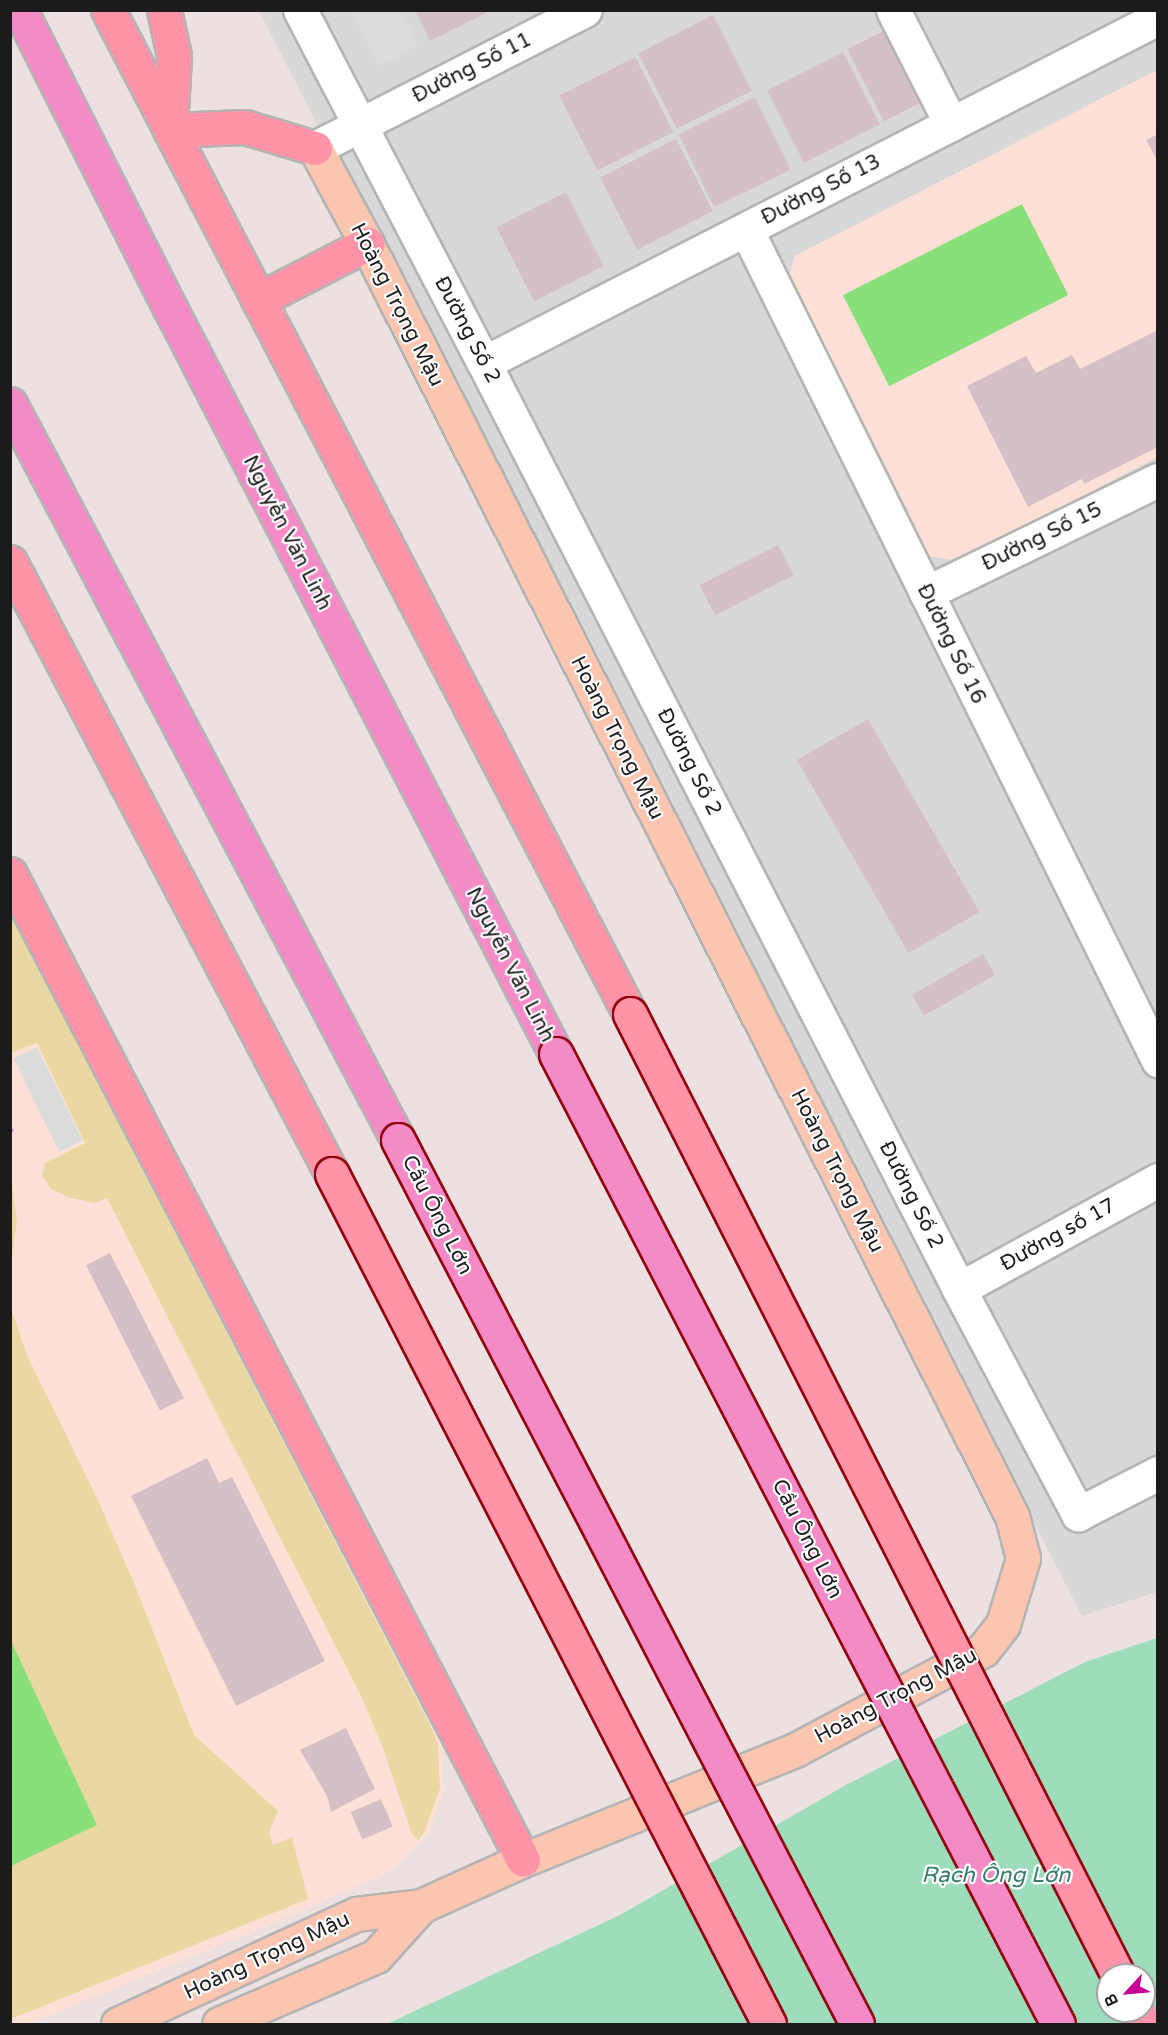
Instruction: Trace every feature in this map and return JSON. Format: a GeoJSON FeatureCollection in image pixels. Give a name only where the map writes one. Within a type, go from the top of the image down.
{"type":"FeatureCollection","features":[{"type":"Feature","properties":{"kind":"highway","name":"Nguyễn Văn Linh"},"geometry":{"type":"LineString","coordinates":[[20,10],[170,308],[556,1054]]}},
{"type":"Feature","properties":{"kind":"highway","name":"Cầu Ông Lớn"},"geometry":{"type":"LineString","coordinates":[[10,404],[398,1140],[857,2025]]}},
{"type":"Feature","properties":{"kind":"highway","name":"Cầu Ông Lớn"},"geometry":{"type":"LineString","coordinates":[[556,1054],[1058,2025]]}},
{"type":"Feature","properties":{"kind":"main road"},"geometry":{"type":"LineString","coordinates":[[108,10],[630,1014],[1112,1963]]}},
{"type":"Feature","properties":{"kind":"main road"},"geometry":{"type":"LineString","coordinates":[[164,10],[174,56],[170,130]]}},
{"type":"Feature","properties":{"kind":"main road"},"geometry":{"type":"LineString","coordinates":[[170,130],[245,127],[315,148]]}},
{"type":"Feature","properties":{"kind":"main road","name":"Hoàng Trọng Mậu"},"geometry":{"type":"LineString","coordinates":[[118,2025],[356,1914],[421,1906],[523,1860],[795,1750],[983,1650],[1003,1624],[1023,1558],[1007,1506],[367,244],[315,148]]}},
{"type":"Feature","properties":{"kind":"main road"},"geometry":{"type":"LineString","coordinates":[[258,300],[367,244]]}},
{"type":"Feature","properties":{"kind":"main road"},"geometry":{"type":"LineString","coordinates":[[10,562],[332,1174],[769,2025]]}},
{"type":"Feature","properties":{"kind":"main road"},"geometry":{"type":"LineString","coordinates":[[10,874],[523,1860]]}},
{"type":"Feature","properties":{"kind":"main road","name":"Hoàng Trọng Mậu"},"geometry":{"type":"LineString","coordinates":[[219,2025],[376,1956],[421,1906]]}},
{"type":"Feature","properties":{"kind":"street","name":"Đường Số 2"},"geometry":{"type":"LineString","coordinates":[[300,10],[484,363],[959,1289],[1078,1514],[1158,1473]]}},
{"type":"Feature","properties":{"kind":"street","name":"Đường Số 11"},"geometry":{"type":"LineString","coordinates":[[315,148],[585,10]]}},
{"type":"Feature","properties":{"kind":"street"},"geometry":{"type":"LineString","coordinates":[[893,10],[951,124]]}},
{"type":"Feature","properties":{"kind":"street","name":"Đường Số 13"},"geometry":{"type":"LineString","coordinates":[[484,363],[1158,18]]}},
{"type":"Feature","properties":{"kind":"street","name":"Đường Số 16"},"geometry":{"type":"LineString","coordinates":[[746,229],[1158,1060]]}},
{"type":"Feature","properties":{"kind":"street","name":"Đường Số 15"},"geometry":{"type":"LineString","coordinates":[[926,593],[1155,488]]}},
{"type":"Feature","properties":{"kind":"street","name":"Đường số 17"},"geometry":{"type":"LineString","coordinates":[[959,1289],[1158,1180]]}},
{"type":"Feature","properties":{"kind":"shaded area"},"geometry":{"type":"Polygon","coordinates":[[[259,11],[1157,11],[1157,1592],[1082,1616],[259,11]]]}},
{"type":"Feature","properties":{"kind":"shaded area"},"geometry":{"type":"Polygon","coordinates":[[[350,11],[401,11],[419,46],[379,67],[350,11]]]}},
{"type":"Feature","properties":{"kind":"shaded area"},"geometry":{"type":"Polygon","coordinates":[[[1157,70],[1157,457],[959,561],[917,554],[783,296],[795,256],[1157,70]]]}},
{"type":"Feature","properties":{"kind":"shaded area"},"geometry":{"type":"Polygon","coordinates":[[[10,910],[419,1696],[442,1743],[443,1792],[429,1833],[391,1871],[252,1932],[28,2024],[10,2024],[10,910]]]}},
{"type":"Feature","properties":{"kind":"shaded area"},"geometry":{"type":"Polygon","coordinates":[[[11,916],[432,1729],[438,1745],[440,1788],[424,1833],[418,1840],[412,1834],[383,1748],[362,1698],[107,1198],[95,1203],[71,1198],[51,1189],[42,1176],[45,1163],[85,1143],[37,1043],[11,1053],[11,916]]]}},
{"type":"Feature","properties":{"kind":"shaded area"},"geometry":{"type":"Polygon","coordinates":[[[37,1047],[83,1140],[59,1152],[14,1058],[37,1047]]]}},
{"type":"Feature","properties":{"kind":"shaded area"},"geometry":{"type":"Polygon","coordinates":[[[11,1176],[17,1222],[11,1266],[11,1176]]]}},
{"type":"Feature","properties":{"kind":"shaded area"},"geometry":{"type":"Polygon","coordinates":[[[10,1305],[27,1355],[95,1494],[132,1578],[194,1735],[278,1811],[269,1832],[273,1845],[292,1837],[308,1899],[11,2019],[10,1305]]]}},
{"type":"Feature","properties":{"kind":"green space"},"geometry":{"type":"Polygon","coordinates":[[[1022,204],[1068,295],[889,386],[843,295],[1022,204]]]}},
{"type":"Feature","properties":{"kind":"green space"},"geometry":{"type":"Polygon","coordinates":[[[11,1641],[97,1825],[10,1866],[11,1641]]]}},
{"type":"Feature","properties":{"kind":"water","name":"Rạch Ông Lớn"},"geometry":{"type":"Polygon","coordinates":[[[1157,1638],[1157,2024],[387,2024],[620,1915],[846,1785],[1085,1662],[1157,1638]]]}},
{"type":"Feature","properties":{"kind":"building"},"geometry":{"type":"Polygon","coordinates":[[[415,10],[492,10],[430,41],[415,10]]]}},
{"type":"Feature","properties":{"kind":"building"},"geometry":{"type":"Polygon","coordinates":[[[713,15],[752,91],[677,129],[638,53],[713,15]]]}},
{"type":"Feature","properties":{"kind":"building"},"geometry":{"type":"Polygon","coordinates":[[[891,27],[928,99],[884,121],[847,49],[891,27]]]}},
{"type":"Feature","properties":{"kind":"building"},"geometry":{"type":"Polygon","coordinates":[[[843,52],[880,124],[804,163],[767,91],[843,52]]]}},
{"type":"Feature","properties":{"kind":"building"},"geometry":{"type":"Polygon","coordinates":[[[635,57],[673,132],[597,170],[559,96],[635,57]]]}},
{"type":"Feature","properties":{"kind":"building"},"geometry":{"type":"Polygon","coordinates":[[[755,97],[791,170],[714,207],[679,134],[755,97]]]}},
{"type":"Feature","properties":{"kind":"building"},"geometry":{"type":"Polygon","coordinates":[[[1158,134],[1158,162],[1146,140],[1158,134]]]}},
{"type":"Feature","properties":{"kind":"building"},"geometry":{"type":"Polygon","coordinates":[[[676,139],[713,211],[637,250],[600,178],[676,139]]]}},
{"type":"Feature","properties":{"kind":"building"},"geometry":{"type":"Polygon","coordinates":[[[566,192],[604,266],[534,301],[497,227],[566,192]]]}},
{"type":"Feature","properties":{"kind":"building"},"geometry":{"type":"Polygon","coordinates":[[[1158,330],[1158,447],[1084,484],[1082,479],[1028,507],[967,386],[1026,356],[1036,373],[1072,355],[1080,369],[1158,330]]]}},
{"type":"Feature","properties":{"kind":"building"},"geometry":{"type":"Polygon","coordinates":[[[778,545],[793,575],[715,615],[700,585],[778,545]]]}},
{"type":"Feature","properties":{"kind":"building"},"geometry":{"type":"Polygon","coordinates":[[[868,719],[980,912],[908,953],[797,760],[868,719]]]}},
{"type":"Feature","properties":{"kind":"building"},"geometry":{"type":"Polygon","coordinates":[[[983,954],[995,975],[924,1016],[912,995],[983,954]]]}},
{"type":"Feature","properties":{"kind":"building"},"geometry":{"type":"Polygon","coordinates":[[[110,1253],[184,1398],[160,1410],[86,1265],[110,1253]]]}},
{"type":"Feature","properties":{"kind":"building"},"geometry":{"type":"Polygon","coordinates":[[[207,1458],[219,1483],[232,1477],[325,1661],[236,1706],[131,1496],[207,1458]]]}},
{"type":"Feature","properties":{"kind":"building"},"geometry":{"type":"Polygon","coordinates":[[[346,1728],[375,1789],[331,1812],[327,1796],[300,1750],[346,1728]]]}},
{"type":"Feature","properties":{"kind":"building"},"geometry":{"type":"Polygon","coordinates":[[[381,1799],[393,1827],[362,1840],[351,1812],[381,1799]]]}}]}
